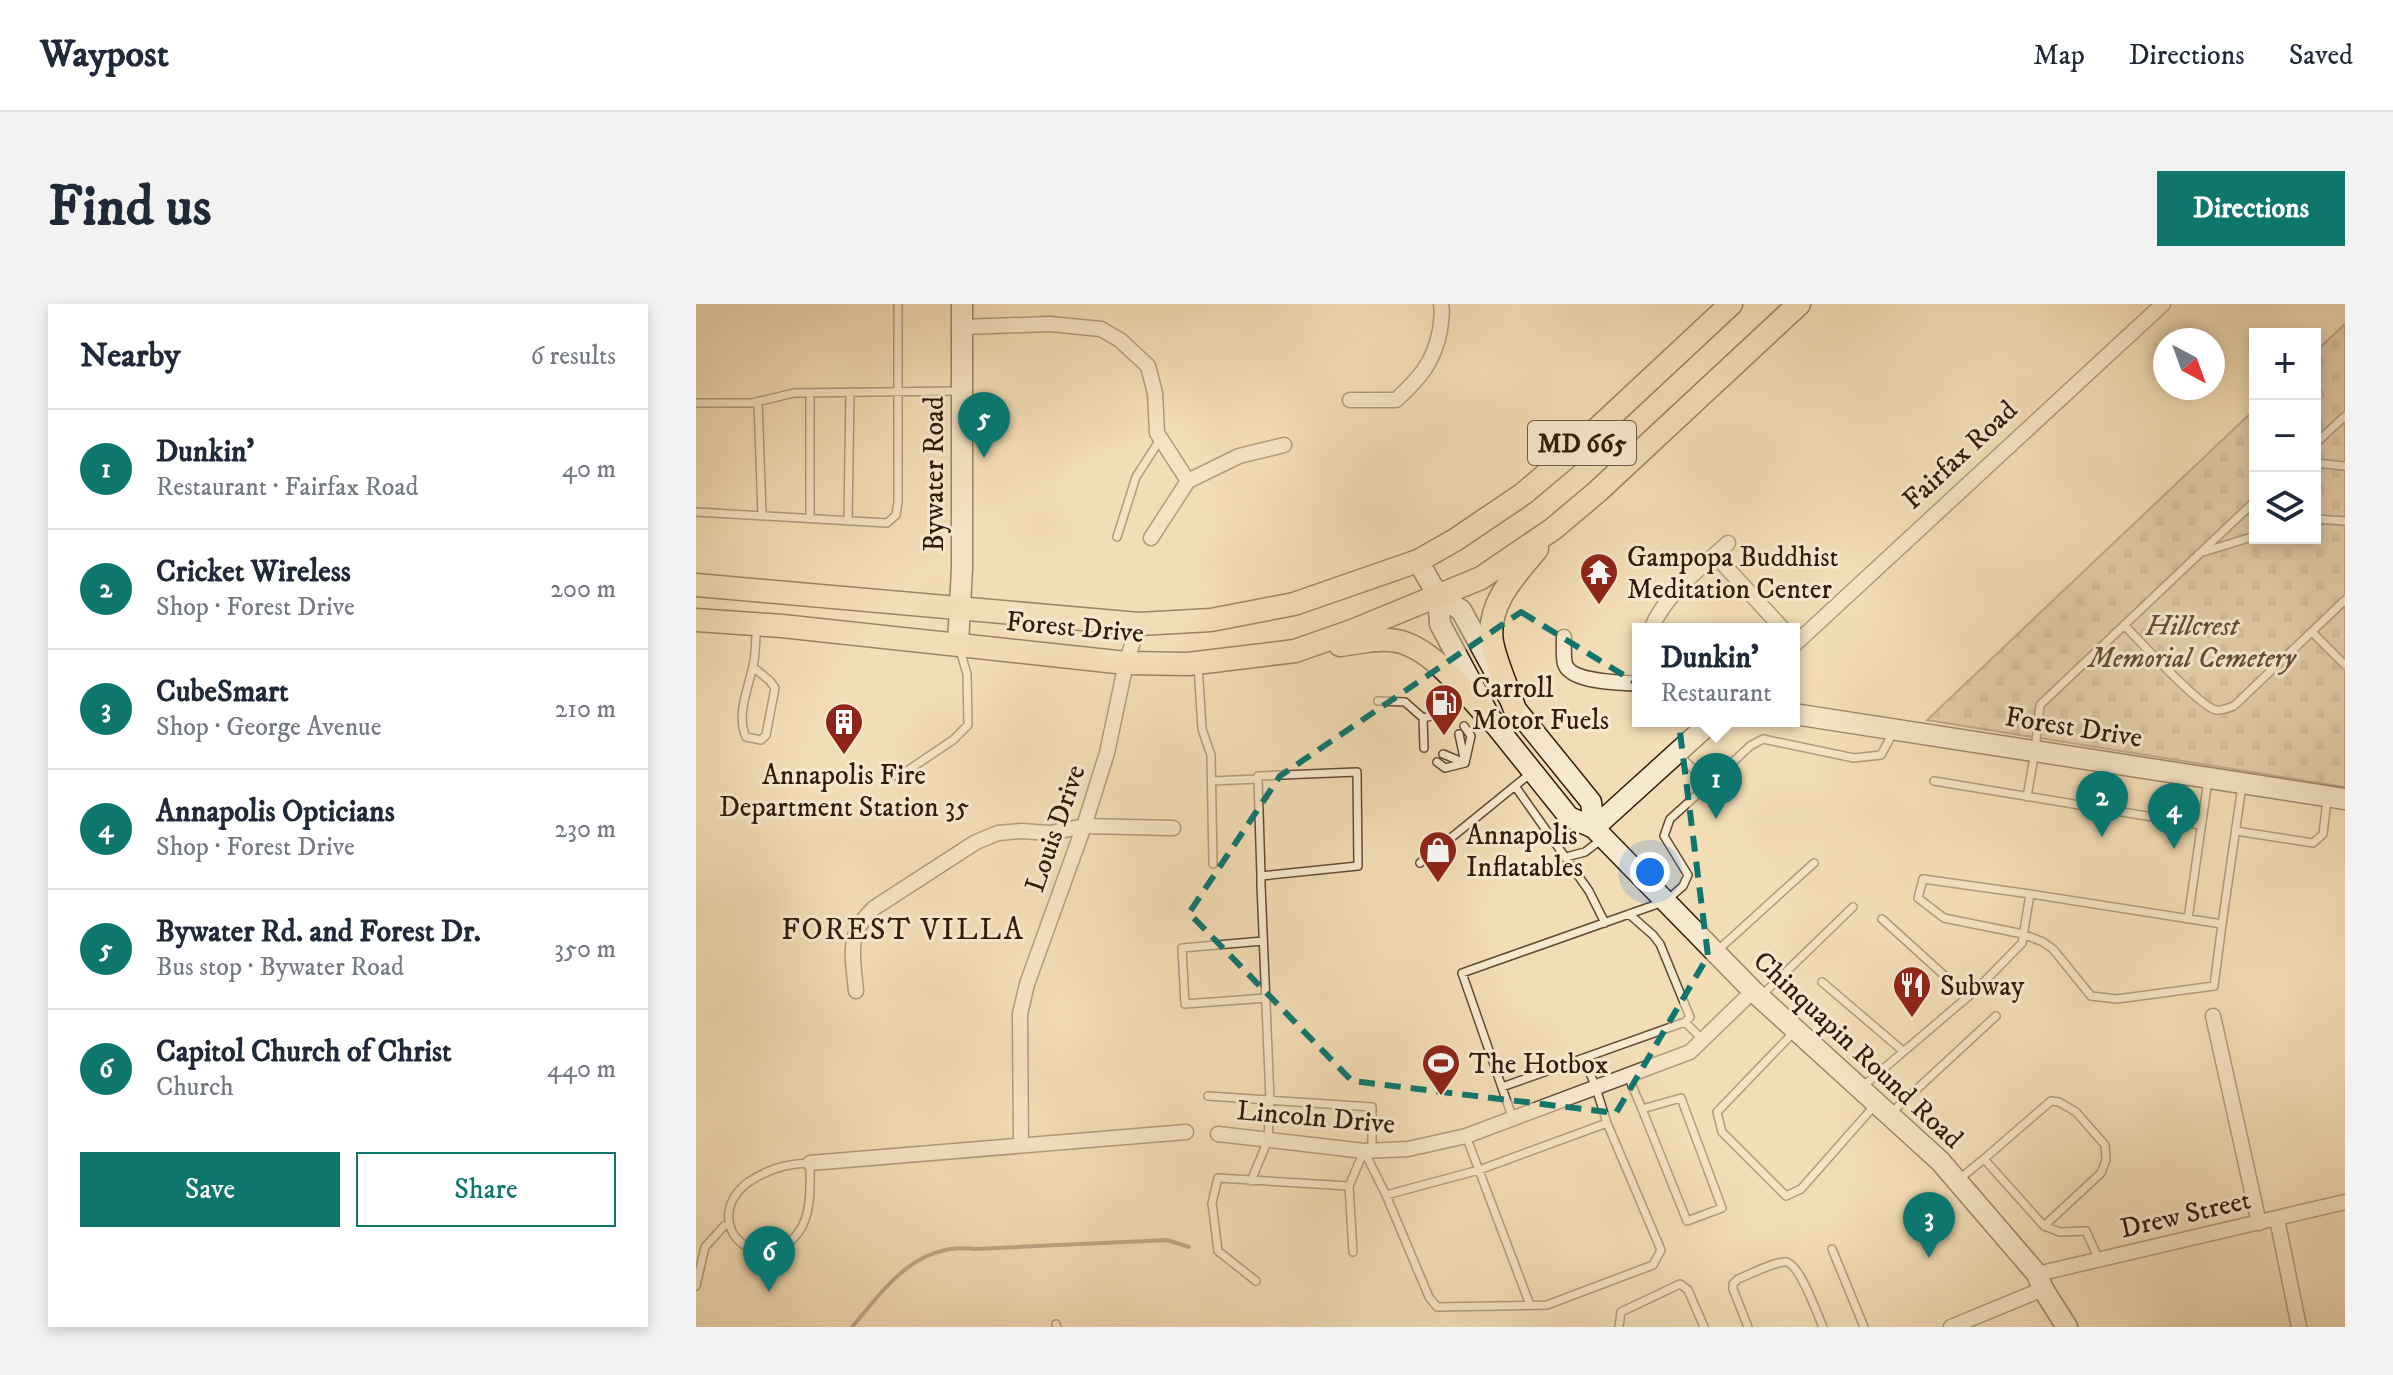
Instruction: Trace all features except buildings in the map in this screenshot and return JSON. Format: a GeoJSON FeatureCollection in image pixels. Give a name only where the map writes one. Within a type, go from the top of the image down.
{"type":"FeatureCollection","features":[{"type":"Feature","properties":{"kind":"main road","name":"Bywater Road"},"geometry":{"type":"LineString","coordinates":[[958,644],[962,304]]}},
{"type":"Feature","properties":{"kind":"main road","name":"MD 665"},"geometry":{"type":"LineString","coordinates":[[1418,561],[1523,494],[1731,304]]}},
{"type":"Feature","properties":{"kind":"main road","name":"MD 665"},"geometry":{"type":"LineString","coordinates":[[1438,596],[1481,578],[1553,529],[1799,304]]}},
{"type":"Feature","properties":{"kind":"main road"},"geometry":{"type":"LineString","coordinates":[[1514,707],[1492,642],[1492,625],[1502,594],[1553,529]]}},
{"type":"Feature","properties":{"kind":"main road","name":"Chinquapin Round Road"},"geometry":{"type":"LineString","coordinates":[[1418,561],[1438,596],[1440,624],[1492,721],[1569,817],[1599,832],[1756,994],[1940,1161],[2040,1282],[2067,1327]]}},
{"type":"Feature","properties":{"kind":"main road","name":"Forest Drive"},"geometry":{"type":"LineString","coordinates":[[696,585],[1139,624],[1211,620],[1294,604],[1418,561]]}},
{"type":"Feature","properties":{"kind":"main road","name":"Chinquapin Round Road"},"geometry":{"type":"LineString","coordinates":[[1438,596],[1461,610],[1514,707],[1591,802],[1599,832]]}},
{"type":"Feature","properties":{"kind":"main road","name":"Forest Drive"},"geometry":{"type":"LineString","coordinates":[[696,620],[1126,663],[1197,663],[1295,651],[1438,596]]}},
{"type":"Feature","properties":{"kind":"main road"},"geometry":{"type":"LineString","coordinates":[[823,631],[829,597]]}},
{"type":"Feature","properties":{"kind":"main road"},"geometry":{"type":"LineString","coordinates":[[1295,651],[1378,640],[1395,640],[1413,646],[1432,659],[1492,721]]}},
{"type":"Feature","properties":{"kind":"main road","name":"Forest Drive"},"geometry":{"type":"LineString","coordinates":[[1800,715],[2336,797]]}},
{"type":"Feature","properties":{"kind":"main road"},"geometry":{"type":"LineString","coordinates":[[1599,832],[1705,727]]}},
{"type":"Feature","properties":{"kind":"street"},"geometry":{"type":"LineString","coordinates":[[1350,400],[1396,400],[1417,381],[1436,351],[1443,312],[1441,304]]}},
{"type":"Feature","properties":{"kind":"street","name":"Fairfax Road"},"geometry":{"type":"LineString","coordinates":[[1800,638],[2163,304]]}},
{"type":"Feature","properties":{"kind":"street"},"geometry":{"type":"LineString","coordinates":[[961,327],[1050,324],[1101,329],[1120,340],[1148,366],[1155,393],[1157,433],[1188,481]]}},
{"type":"Feature","properties":{"kind":"street"},"geometry":{"type":"LineString","coordinates":[[1151,538],[1188,481],[1239,456],[1284,445]]}},
{"type":"Feature","properties":{"kind":"street"},"geometry":{"type":"LineString","coordinates":[[1654,623],[1660,609],[1728,543]]}},
{"type":"Feature","properties":{"kind":"street"},"geometry":{"type":"LineString","coordinates":[[1715,555],[1777,623]]}},
{"type":"Feature","properties":{"kind":"street","name":"Louis Drive"},"geometry":{"type":"LineString","coordinates":[[1021,1144],[1020,1014],[1027,984],[1107,753],[1126,663],[1139,624]]}},
{"type":"Feature","properties":{"kind":"street"},"geometry":{"type":"LineString","coordinates":[[1564,637],[1565,664],[1570,672],[1580,678],[1632,680]]}},
{"type":"Feature","properties":{"kind":"street"},"geometry":{"type":"LineString","coordinates":[[856,991],[852,943],[862,919],[976,842],[998,833],[1050,833],[1084,826],[1173,828]]}},
{"type":"Feature","properties":{"kind":"street","name":"Lincoln Drive"},"geometry":{"type":"LineString","coordinates":[[1218,1134],[1368,1150],[1408,1149],[1466,1136],[1690,1052],[1756,994]]}},
{"type":"Feature","properties":{"kind":"street"},"geometry":{"type":"LineString","coordinates":[[2213,1016],[2259,1223]]}},
{"type":"Feature","properties":{"kind":"street"},"geometry":{"type":"LineString","coordinates":[[810,1163],[1186,1132]]}},
{"type":"Feature","properties":{"kind":"street","name":"Drew Street"},"geometry":{"type":"LineString","coordinates":[[1951,1327],[2040,1282],[2099,1260],[2345,1202]]}},
{"type":"Feature","properties":{"kind":"street"},"geometry":{"type":"LineString","coordinates":[[2277,1219],[2299,1327]]}},
{"type":"Feature","properties":{"kind":"lane"},"geometry":{"type":"LineString","coordinates":[[696,512],[887,523],[896,515],[898,304]]}},
{"type":"Feature","properties":{"kind":"lane"},"geometry":{"type":"LineString","coordinates":[[696,403],[758,401],[794,393],[961,391]]}},
{"type":"Feature","properties":{"kind":"lane"},"geometry":{"type":"LineString","coordinates":[[848,521],[850,392]]}},
{"type":"Feature","properties":{"kind":"lane"},"geometry":{"type":"LineString","coordinates":[[810,393],[810,518]]}},
{"type":"Feature","properties":{"kind":"lane"},"geometry":{"type":"LineString","coordinates":[[758,401],[762,515]]}},
{"type":"Feature","properties":{"kind":"lane"},"geometry":{"type":"LineString","coordinates":[[2321,438],[2345,416]]}},
{"type":"Feature","properties":{"kind":"lane"},"geometry":{"type":"LineString","coordinates":[[1117,537],[1136,477],[1161,438]]}},
{"type":"Feature","properties":{"kind":"lane"},"geometry":{"type":"LineString","coordinates":[[2321,464],[2345,466]]}},
{"type":"Feature","properties":{"kind":"lane"},"geometry":{"type":"LineString","coordinates":[[2027,797],[2040,705],[2249,507]]}},
{"type":"Feature","properties":{"kind":"lane"},"geometry":{"type":"LineString","coordinates":[[2321,519],[2345,521]]}},
{"type":"Feature","properties":{"kind":"lane"},"geometry":{"type":"LineString","coordinates":[[2200,553],[2249,538]]}},
{"type":"Feature","properties":{"kind":"lane"},"geometry":{"type":"LineString","coordinates":[[2124,625],[2213,710],[2223,710],[2234,706],[2345,600]]}},
{"type":"Feature","properties":{"kind":"lane"},"geometry":{"type":"LineString","coordinates":[[753,667],[775,688],[766,735],[761,740],[746,737],[742,727],[757,624]]}},
{"type":"Feature","properties":{"kind":"lane"},"geometry":{"type":"LineString","coordinates":[[2312,632],[2345,665]]}},
{"type":"Feature","properties":{"kind":"lane"},"geometry":{"type":"LineString","coordinates":[[898,777],[953,740],[968,725],[967,674],[958,644]]}},
{"type":"Feature","properties":{"kind":"lane"},"geometry":{"type":"LineString","coordinates":[[1197,663],[1202,729],[1211,755],[1213,864]]}},
{"type":"Feature","properties":{"kind":"lane"},"geometry":{"type":"LineString","coordinates":[[1378,701],[1405,702],[1423,718],[1430,740]]}},
{"type":"Feature","properties":{"kind":"lane"},"geometry":{"type":"LineString","coordinates":[[1423,718],[1452,711]]}},
{"type":"Feature","properties":{"kind":"lane"},"geometry":{"type":"LineString","coordinates":[[1423,718],[1446,720]]}},
{"type":"Feature","properties":{"kind":"lane"},"geometry":{"type":"LineString","coordinates":[[1423,718],[1424,748]]}},
{"type":"Feature","properties":{"kind":"lane"},"geometry":{"type":"LineString","coordinates":[[1464,726],[1471,736],[1465,763]]}},
{"type":"Feature","properties":{"kind":"lane"},"geometry":{"type":"LineString","coordinates":[[1677,753],[1702,778],[1715,779],[1750,746],[1763,739],[1854,758],[1881,755],[1895,729]]}},
{"type":"Feature","properties":{"kind":"lane"},"geometry":{"type":"LineString","coordinates":[[1459,734],[1465,763]]}},
{"type":"Feature","properties":{"kind":"lane"},"geometry":{"type":"LineString","coordinates":[[1443,754],[1465,763]]}},
{"type":"Feature","properties":{"kind":"lane"},"geometry":{"type":"LineString","coordinates":[[1437,762],[1445,768],[1465,763]]}},
{"type":"Feature","properties":{"kind":"lane"},"geometry":{"type":"LineString","coordinates":[[1212,781],[1357,772],[1358,866],[1261,876]]}},
{"type":"Feature","properties":{"kind":"lane"},"geometry":{"type":"LineString","coordinates":[[1420,863],[1532,772]]}},
{"type":"Feature","properties":{"kind":"lane"},"geometry":{"type":"LineString","coordinates":[[1513,1119],[1462,973],[1666,901],[1683,886],[1688,875],[1664,836],[1670,819],[1700,792],[1702,778]]}},
{"type":"Feature","properties":{"kind":"lane"},"geometry":{"type":"LineString","coordinates":[[2188,919],[2208,778]]}},
{"type":"Feature","properties":{"kind":"lane"},"geometry":{"type":"LineString","coordinates":[[1251,1181],[1268,1140],[1270,1100],[1258,779]]}},
{"type":"Feature","properties":{"kind":"lane"},"geometry":{"type":"LineString","coordinates":[[1934,781],[2201,825]]}},
{"type":"Feature","properties":{"kind":"lane"},"geometry":{"type":"LineString","coordinates":[[2222,924],[1923,879],[1918,898],[1944,918],[2023,934],[2053,949],[2091,996],[2117,999],[2214,986],[2243,783]]}},
{"type":"Feature","properties":{"kind":"lane"},"geometry":{"type":"LineString","coordinates":[[1515,786],[1589,891],[1605,923]]}},
{"type":"Feature","properties":{"kind":"lane"},"geometry":{"type":"LineString","coordinates":[[2236,831],[2313,843],[2323,834],[2336,797]]}},
{"type":"Feature","properties":{"kind":"lane"},"geometry":{"type":"LineString","coordinates":[[1566,857],[1585,852],[1599,832]]}},
{"type":"Feature","properties":{"kind":"lane"},"geometry":{"type":"LineString","coordinates":[[1715,952],[1814,863]]}},
{"type":"Feature","properties":{"kind":"lane"},"geometry":{"type":"LineString","coordinates":[[1860,1088],[1968,997],[2022,943],[2030,894]]}},
{"type":"Feature","properties":{"kind":"lane"},"geometry":{"type":"LineString","coordinates":[[1756,994],[1853,907]]}},
{"type":"Feature","properties":{"kind":"lane"},"geometry":{"type":"LineString","coordinates":[[1502,1087],[1685,1022],[1690,1017],[1660,944],[1629,914]]}},
{"type":"Feature","properties":{"kind":"lane"},"geometry":{"type":"LineString","coordinates":[[1882,919],[1968,997]]}},
{"type":"Feature","properties":{"kind":"lane"},"geometry":{"type":"LineString","coordinates":[[1263,941],[1182,948],[1185,1004],[1266,998]]}},
{"type":"Feature","properties":{"kind":"lane"},"geometry":{"type":"LineString","coordinates":[[1822,982],[1903,1051]]}},
{"type":"Feature","properties":{"kind":"lane"},"geometry":{"type":"LineString","coordinates":[[1796,1031],[1717,1112],[1722,1132],[1786,1196],[1801,1189],[1883,1109],[1996,1016]]}},
{"type":"Feature","properties":{"kind":"lane"},"geometry":{"type":"LineString","coordinates":[[1685,1022],[1703,1040]]}},
{"type":"Feature","properties":{"kind":"lane"},"geometry":{"type":"LineString","coordinates":[[1368,1150],[1429,1297],[1437,1307],[1547,1305],[1653,1265],[1661,1250],[1607,1123],[1584,1058]]}},
{"type":"Feature","properties":{"kind":"lane"},"geometry":{"type":"LineString","coordinates":[[1628,1076],[1687,1221],[1722,1208],[1681,1098],[1642,1109]]}},
{"type":"Feature","properties":{"kind":"lane"},"geometry":{"type":"LineString","coordinates":[[1208,1096],[1372,1107],[1368,1150],[1349,1186],[1353,1252]]}},
{"type":"Feature","properties":{"kind":"lane"},"geometry":{"type":"LineString","coordinates":[[1957,1180],[2051,1101],[2059,1102],[2076,1112],[2105,1145],[2106,1160],[2101,1173],[2044,1226]]}},
{"type":"Feature","properties":{"kind":"lane"},"geometry":{"type":"LineString","coordinates":[[1386,1195],[1479,1170],[1607,1123]]}},
{"type":"Feature","properties":{"kind":"lane"},"geometry":{"type":"LineString","coordinates":[[1466,1136],[1530,1305]]}},
{"type":"Feature","properties":{"kind":"lane"},"geometry":{"type":"LineString","coordinates":[[1984,1159],[2044,1226],[2060,1232],[2086,1231],[2099,1260]]}},
{"type":"Feature","properties":{"kind":"lane"},"geometry":{"type":"LineString","coordinates":[[810,1163],[809,1198],[801,1228],[792,1238],[775,1251],[758,1253],[734,1242],[724,1226],[721,1212],[728,1199],[765,1171],[788,1164],[810,1163]]}},
{"type":"Feature","properties":{"kind":"lane"},"geometry":{"type":"LineString","coordinates":[[1256,1281],[1218,1251],[1212,1203],[1218,1178],[1349,1186]]}},
{"type":"Feature","properties":{"kind":"lane"},"geometry":{"type":"LineString","coordinates":[[696,1286],[705,1247],[724,1226]]}},
{"type":"Feature","properties":{"kind":"lane"},"geometry":{"type":"LineString","coordinates":[[1832,1249],[1864,1327]]}},
{"type":"Feature","properties":{"kind":"lane"},"geometry":{"type":"LineString","coordinates":[[1748,1327],[1733,1284],[1738,1279],[1783,1262],[1791,1264],[1800,1276],[1823,1327]]}},
{"type":"Feature","properties":{"kind":"lane"},"geometry":{"type":"LineString","coordinates":[[1619,1327],[1621,1312],[1680,1284],[1688,1290],[1704,1327]]}},
{"type":"Feature","properties":{"kind":"highlighted area"},"geometry":{"type":"Polygon","coordinates":[[[1521,612],[1677,708],[1708,956],[1616,1113],[1352,1081],[1189,913],[1280,776],[1521,612]]]}},
{"type":"Feature","properties":{"kind":"green space","name":"Hillcrest Memorial Cemetery"},"geometry":{"type":"Polygon","coordinates":[[[2345,324],[2345,787],[1927,720],[2249,415],[2249,544],[2321,544],[2321,346],[2345,324]]]}},
{"type":"Feature","properties":{"kind":"waterway"},"geometry":{"type":"LineString","coordinates":[[852,1327],[904,1270],[936,1253],[954,1249],[1167,1240],[1189,1247]]}},
{"type":"Feature","properties":{"kind":"place","name":"Bywater Rd. and Forest Dr."},"geometry":{"type":"Point","coordinates":[984,458]}},
{"type":"Feature","properties":{"kind":"place","name":"Gampopa Buddhist Meditation Center"},"geometry":{"type":"Point","coordinates":[1599,606]}},
{"type":"Feature","properties":{"kind":"place","name":"Carroll Motor Fuels"},"geometry":{"type":"Point","coordinates":[1444,737]}},
{"type":"Feature","properties":{"kind":"place","name":"Annapolis Fire Department Station 35"},"geometry":{"type":"Point","coordinates":[844,756]}},
{"type":"Feature","properties":{"kind":"place","name":"Dunkin'"},"geometry":{"type":"Point","coordinates":[1716,819]}},
{"type":"Feature","properties":{"kind":"place","name":"Cricket Wireless"},"geometry":{"type":"Point","coordinates":[2102,837]}},
{"type":"Feature","properties":{"kind":"place","name":"Annapolis Opticians"},"geometry":{"type":"Point","coordinates":[2174,849]}},
{"type":"Feature","properties":{"kind":"place","name":"Annapolis Inflatables"},"geometry":{"type":"Point","coordinates":[1438,884]}},
{"type":"Feature","properties":{"kind":"place","name":"Subway"},"geometry":{"type":"Point","coordinates":[1912,1019]}},
{"type":"Feature","properties":{"kind":"place","name":"The Hotbox"},"geometry":{"type":"Point","coordinates":[1441,1097]}},
{"type":"Feature","properties":{"kind":"place","name":"CubeSmart"},"geometry":{"type":"Point","coordinates":[1929,1258]}},
{"type":"Feature","properties":{"kind":"place","name":"Capitol Church of Christ"},"geometry":{"type":"Point","coordinates":[769,1292]}},
{"type":"Feature","properties":{"kind":"district","name":"FOREST VILLA"},"geometry":{"type":"Point","coordinates":[903,929]}}]}
